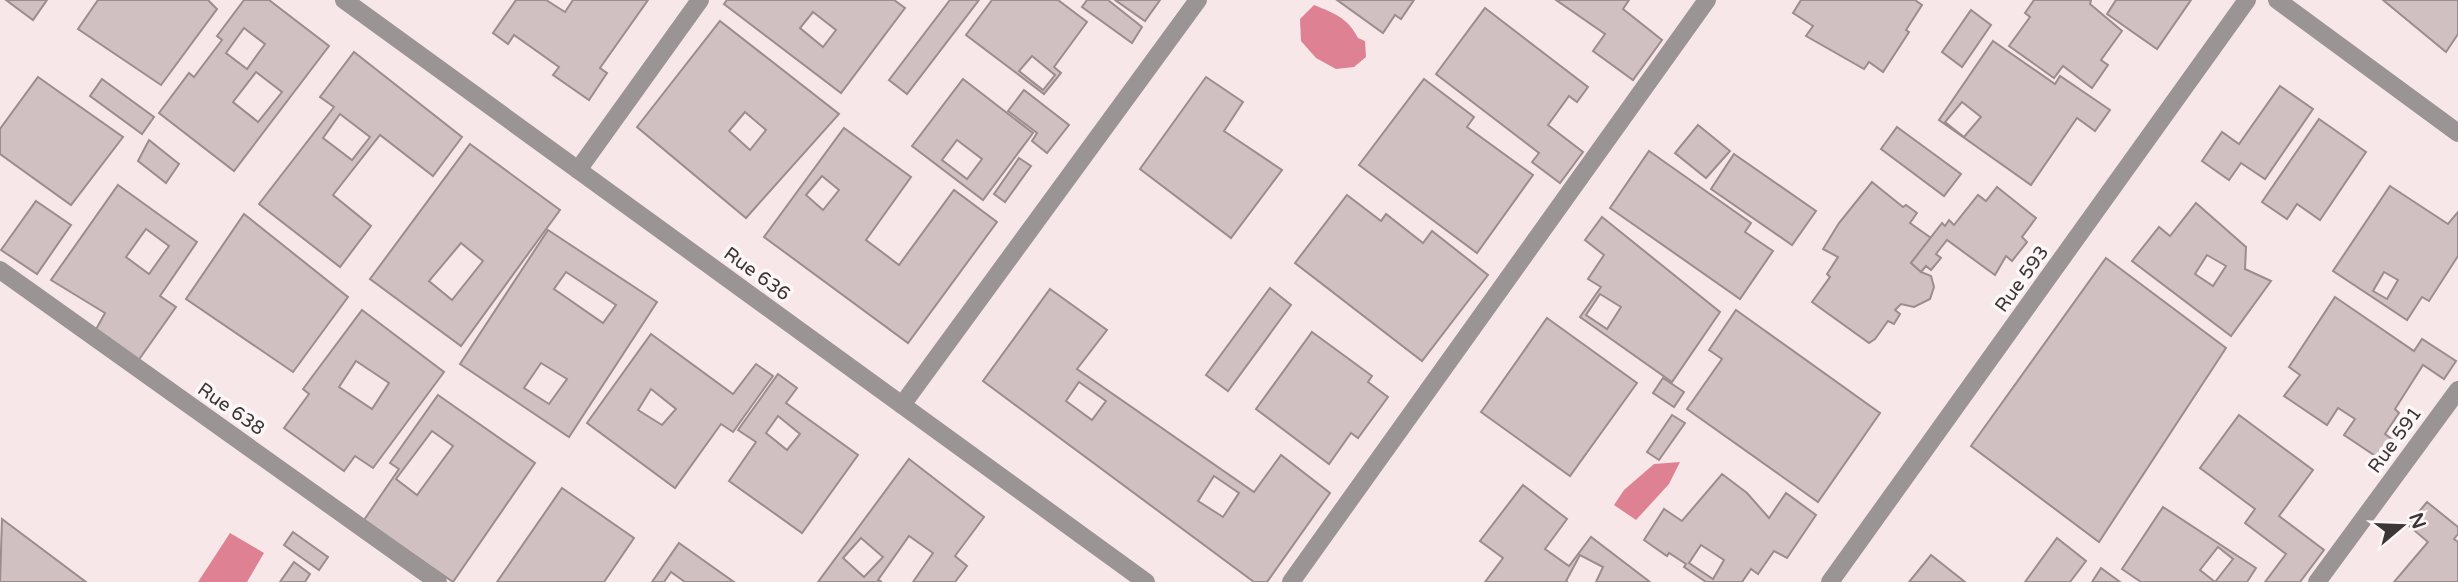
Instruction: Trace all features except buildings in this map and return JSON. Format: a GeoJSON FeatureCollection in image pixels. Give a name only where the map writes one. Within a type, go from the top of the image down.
{"type":"FeatureCollection","features":[{"type":"Feature","properties":{"kind":"street","name":"Rue 636"},"geometry":{"type":"LineString","coordinates":[[344,0],[1146,582]]}},
{"type":"Feature","properties":{"kind":"street"},"geometry":{"type":"LineString","coordinates":[[578,170],[700,0]]}},
{"type":"Feature","properties":{"kind":"street"},"geometry":{"type":"LineString","coordinates":[[902,405],[1198,0]]}},
{"type":"Feature","properties":{"kind":"street"},"geometry":{"type":"LineString","coordinates":[[1291,582],[1707,0]]}},
{"type":"Feature","properties":{"kind":"street","name":"Rue 593"},"geometry":{"type":"LineString","coordinates":[[1830,582],[2247,0]]}},
{"type":"Feature","properties":{"kind":"street"},"geometry":{"type":"LineString","coordinates":[[2277,0],[2458,133]]}},
{"type":"Feature","properties":{"kind":"street","name":"Rue 638"},"geometry":{"type":"LineString","coordinates":[[0,270],[438,582]]}},
{"type":"Feature","properties":{"kind":"street","name":"Rue 591"},"geometry":{"type":"LineString","coordinates":[[2317,582],[2458,390]]}},
{"type":"Feature","properties":{"kind":"shaded area"},"geometry":{"type":"Polygon","coordinates":[[[1314,5],[1340,17],[1358,38],[1365,41],[1366,57],[1354,67],[1336,69],[1316,58],[1301,41],[1300,19],[1314,5]]]}},
{"type":"Feature","properties":{"kind":"shaded area"},"geometry":{"type":"Polygon","coordinates":[[[1680,462],[1669,484],[1636,520],[1614,505],[1624,490],[1654,464],[1680,462]]]}},
{"type":"Feature","properties":{"kind":"shaded area"},"geometry":{"type":"Polygon","coordinates":[[[230,533],[264,553],[247,582],[198,582],[230,533]]]}}]}
